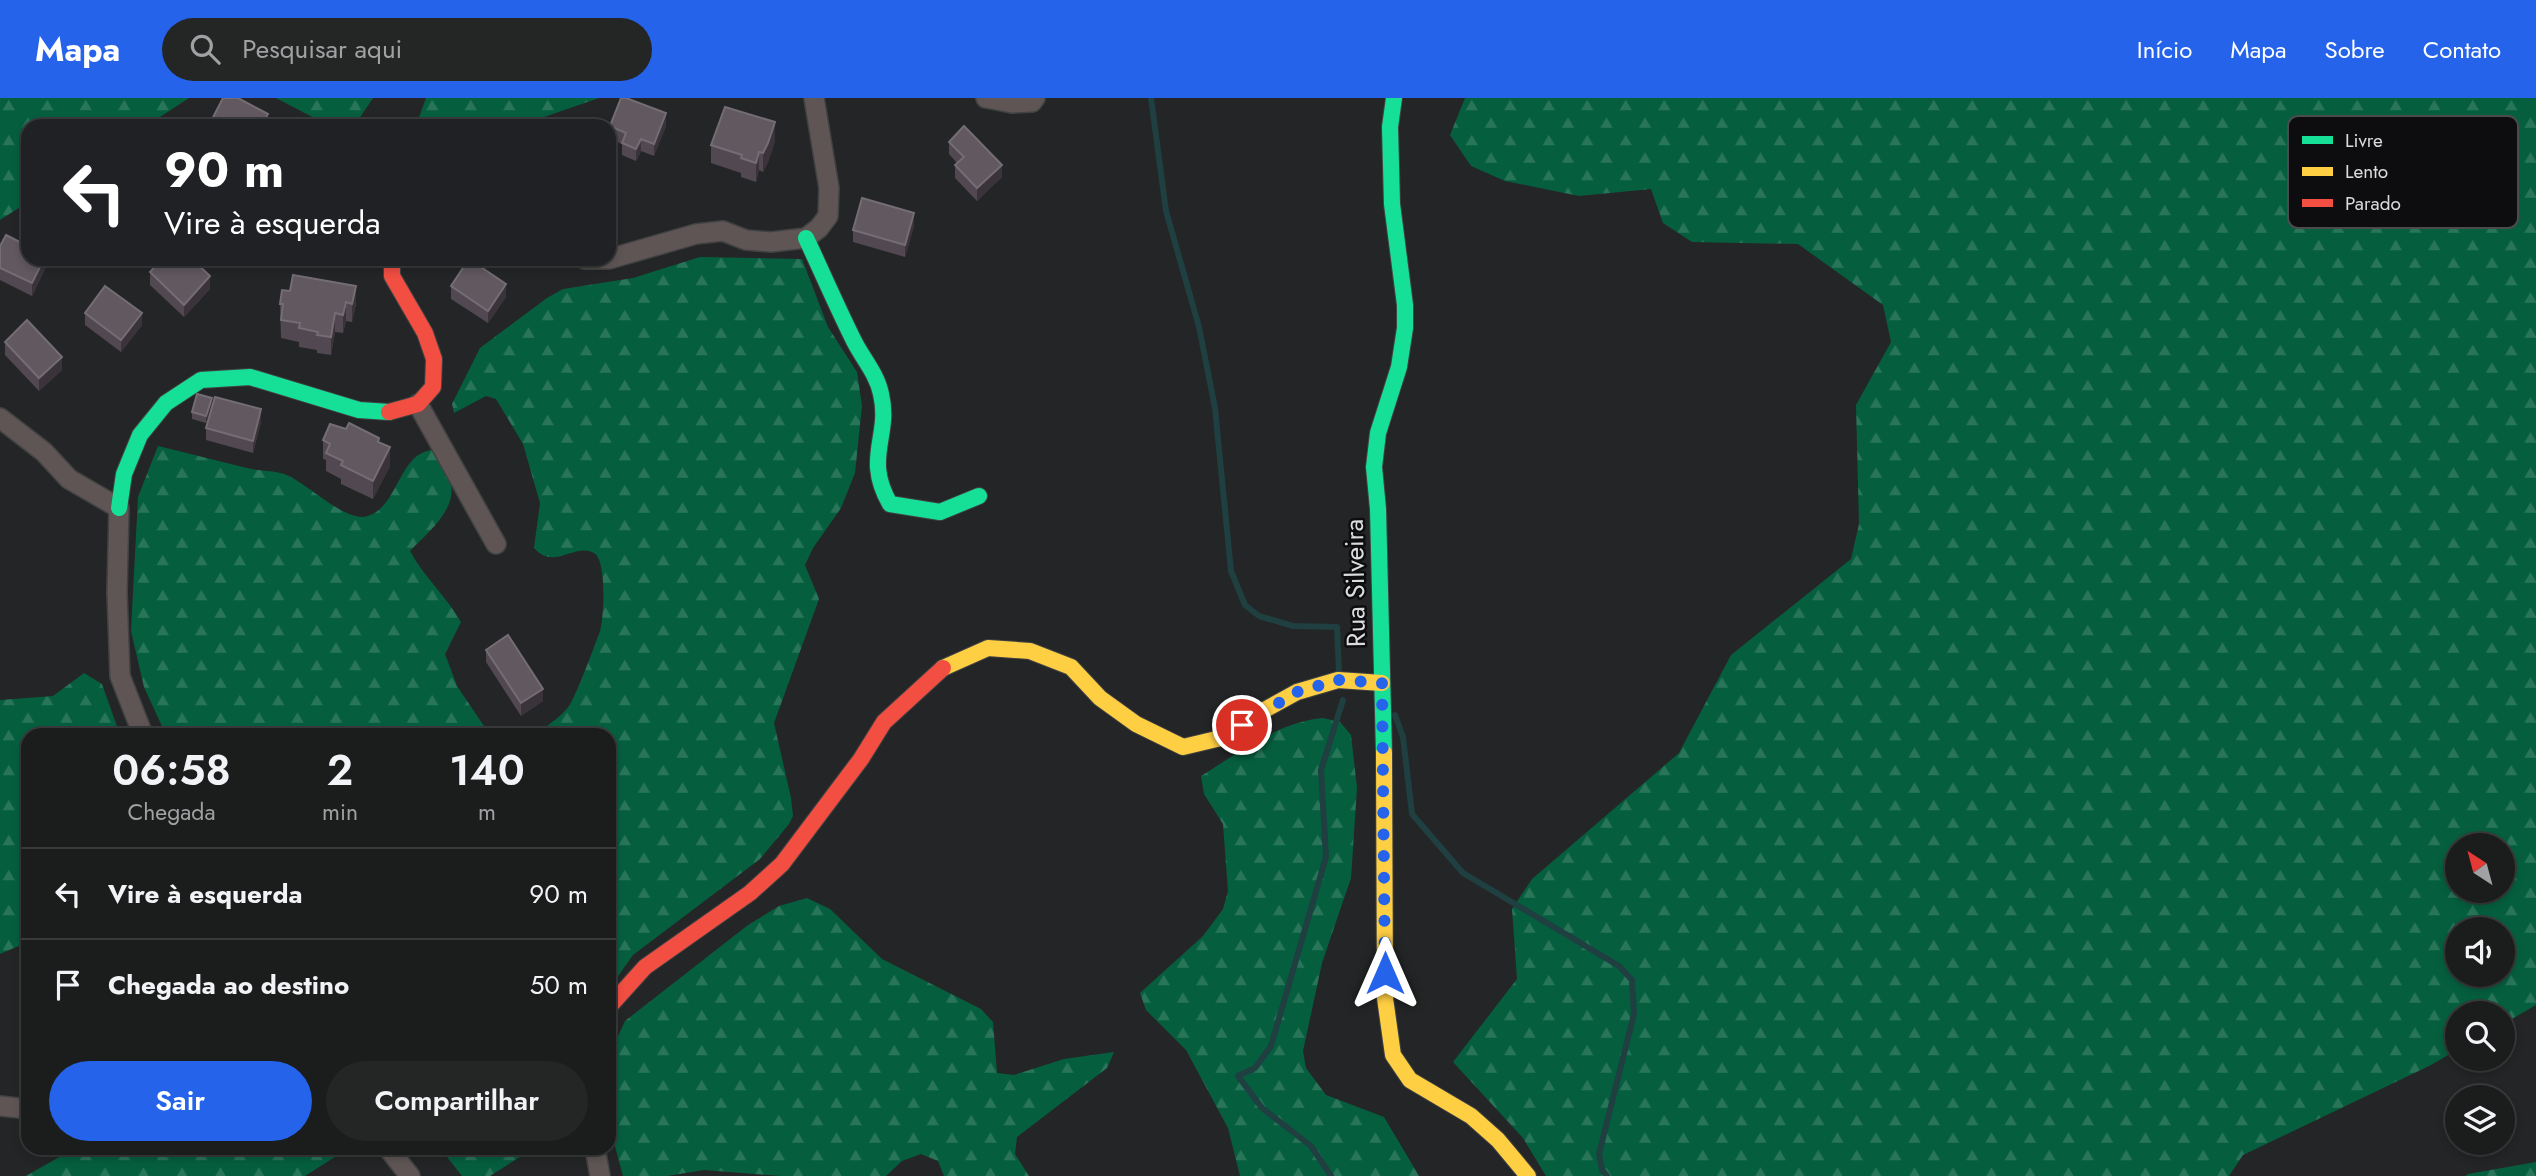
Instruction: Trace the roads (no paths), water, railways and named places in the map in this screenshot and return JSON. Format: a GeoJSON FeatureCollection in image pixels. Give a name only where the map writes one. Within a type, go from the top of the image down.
{"type":"FeatureCollection","features":[{"type":"Feature","properties":{"kind":"street"},"geometry":{"type":"LineString","coordinates":[[616,257],[696,234],[723,231],[747,240],[771,242],[806,238],[819,228],[828,216],[829,188],[814,98]]}},
{"type":"Feature","properties":{"kind":"street"},"geometry":{"type":"LineString","coordinates":[[986,98],[1012,103],[1032,102],[1035,98]]}},
{"type":"Feature","properties":{"kind":"street","name":"Rua Silveira"},"geometry":{"type":"LineString","coordinates":[[1394,98],[1390,127],[1392,204],[1405,305],[1405,328],[1399,367],[1378,433],[1374,467],[1378,509],[1382,683],[1385,998],[1393,1055],[1410,1080],[1471,1116],[1498,1140],[1528,1176]]}},
{"type":"Feature","properties":{"kind":"street"},"geometry":{"type":"LineString","coordinates":[[806,238],[856,344],[878,381],[884,404],[876,477],[881,491],[890,504],[940,512],[979,496]]}},
{"type":"Feature","properties":{"kind":"street"},"geometry":{"type":"LineString","coordinates":[[140,728],[120,676],[117,604],[119,508],[124,474],[140,435],[166,403],[201,380],[250,377],[359,410],[393,412],[418,404],[433,387],[434,359],[425,333],[392,276],[392,266]]}},
{"type":"Feature","properties":{"kind":"street"},"geometry":{"type":"LineString","coordinates":[[418,404],[496,544]]}},
{"type":"Feature","properties":{"kind":"street"},"geometry":{"type":"LineString","coordinates":[[0,418],[44,452],[69,479],[119,508]]}},
{"type":"Feature","properties":{"kind":"street"},"geometry":{"type":"LineString","coordinates":[[616,999],[645,967],[750,893],[782,864],[861,759],[884,722],[947,664],[988,648],[1030,651],[1071,667],[1100,698],[1136,724],[1183,747],[1225,737],[1259,713],[1297,692],[1338,680],[1382,683]]}},
{"type":"Feature","properties":{"kind":"street"},"geometry":{"type":"LineString","coordinates":[[0,1106],[21,1108]]}},
{"type":"Feature","properties":{"kind":"street"},"geometry":{"type":"LineString","coordinates":[[394,1155],[410,1176]]}},
{"type":"Feature","properties":{"kind":"street"},"geometry":{"type":"LineString","coordinates":[[596,1155],[600,1176]]}},
{"type":"Feature","properties":{"kind":"waterway"},"geometry":{"type":"LineString","coordinates":[[1151,98],[1166,211],[1199,327],[1215,408],[1231,571],[1245,605],[1259,616],[1293,626],[1337,627],[1339,673]]}},
{"type":"Feature","properties":{"kind":"waterway"},"geometry":{"type":"LineString","coordinates":[[1331,1176],[1311,1146],[1262,1108],[1238,1076],[1255,1068],[1271,1046],[1326,857],[1321,770],[1343,700]]}},
{"type":"Feature","properties":{"kind":"waterway"},"geometry":{"type":"LineString","coordinates":[[1395,715],[1403,737],[1412,814],[1463,873],[1619,966],[1632,980],[1634,1014],[1599,1154],[1602,1170],[1607,1176]]}}]}
